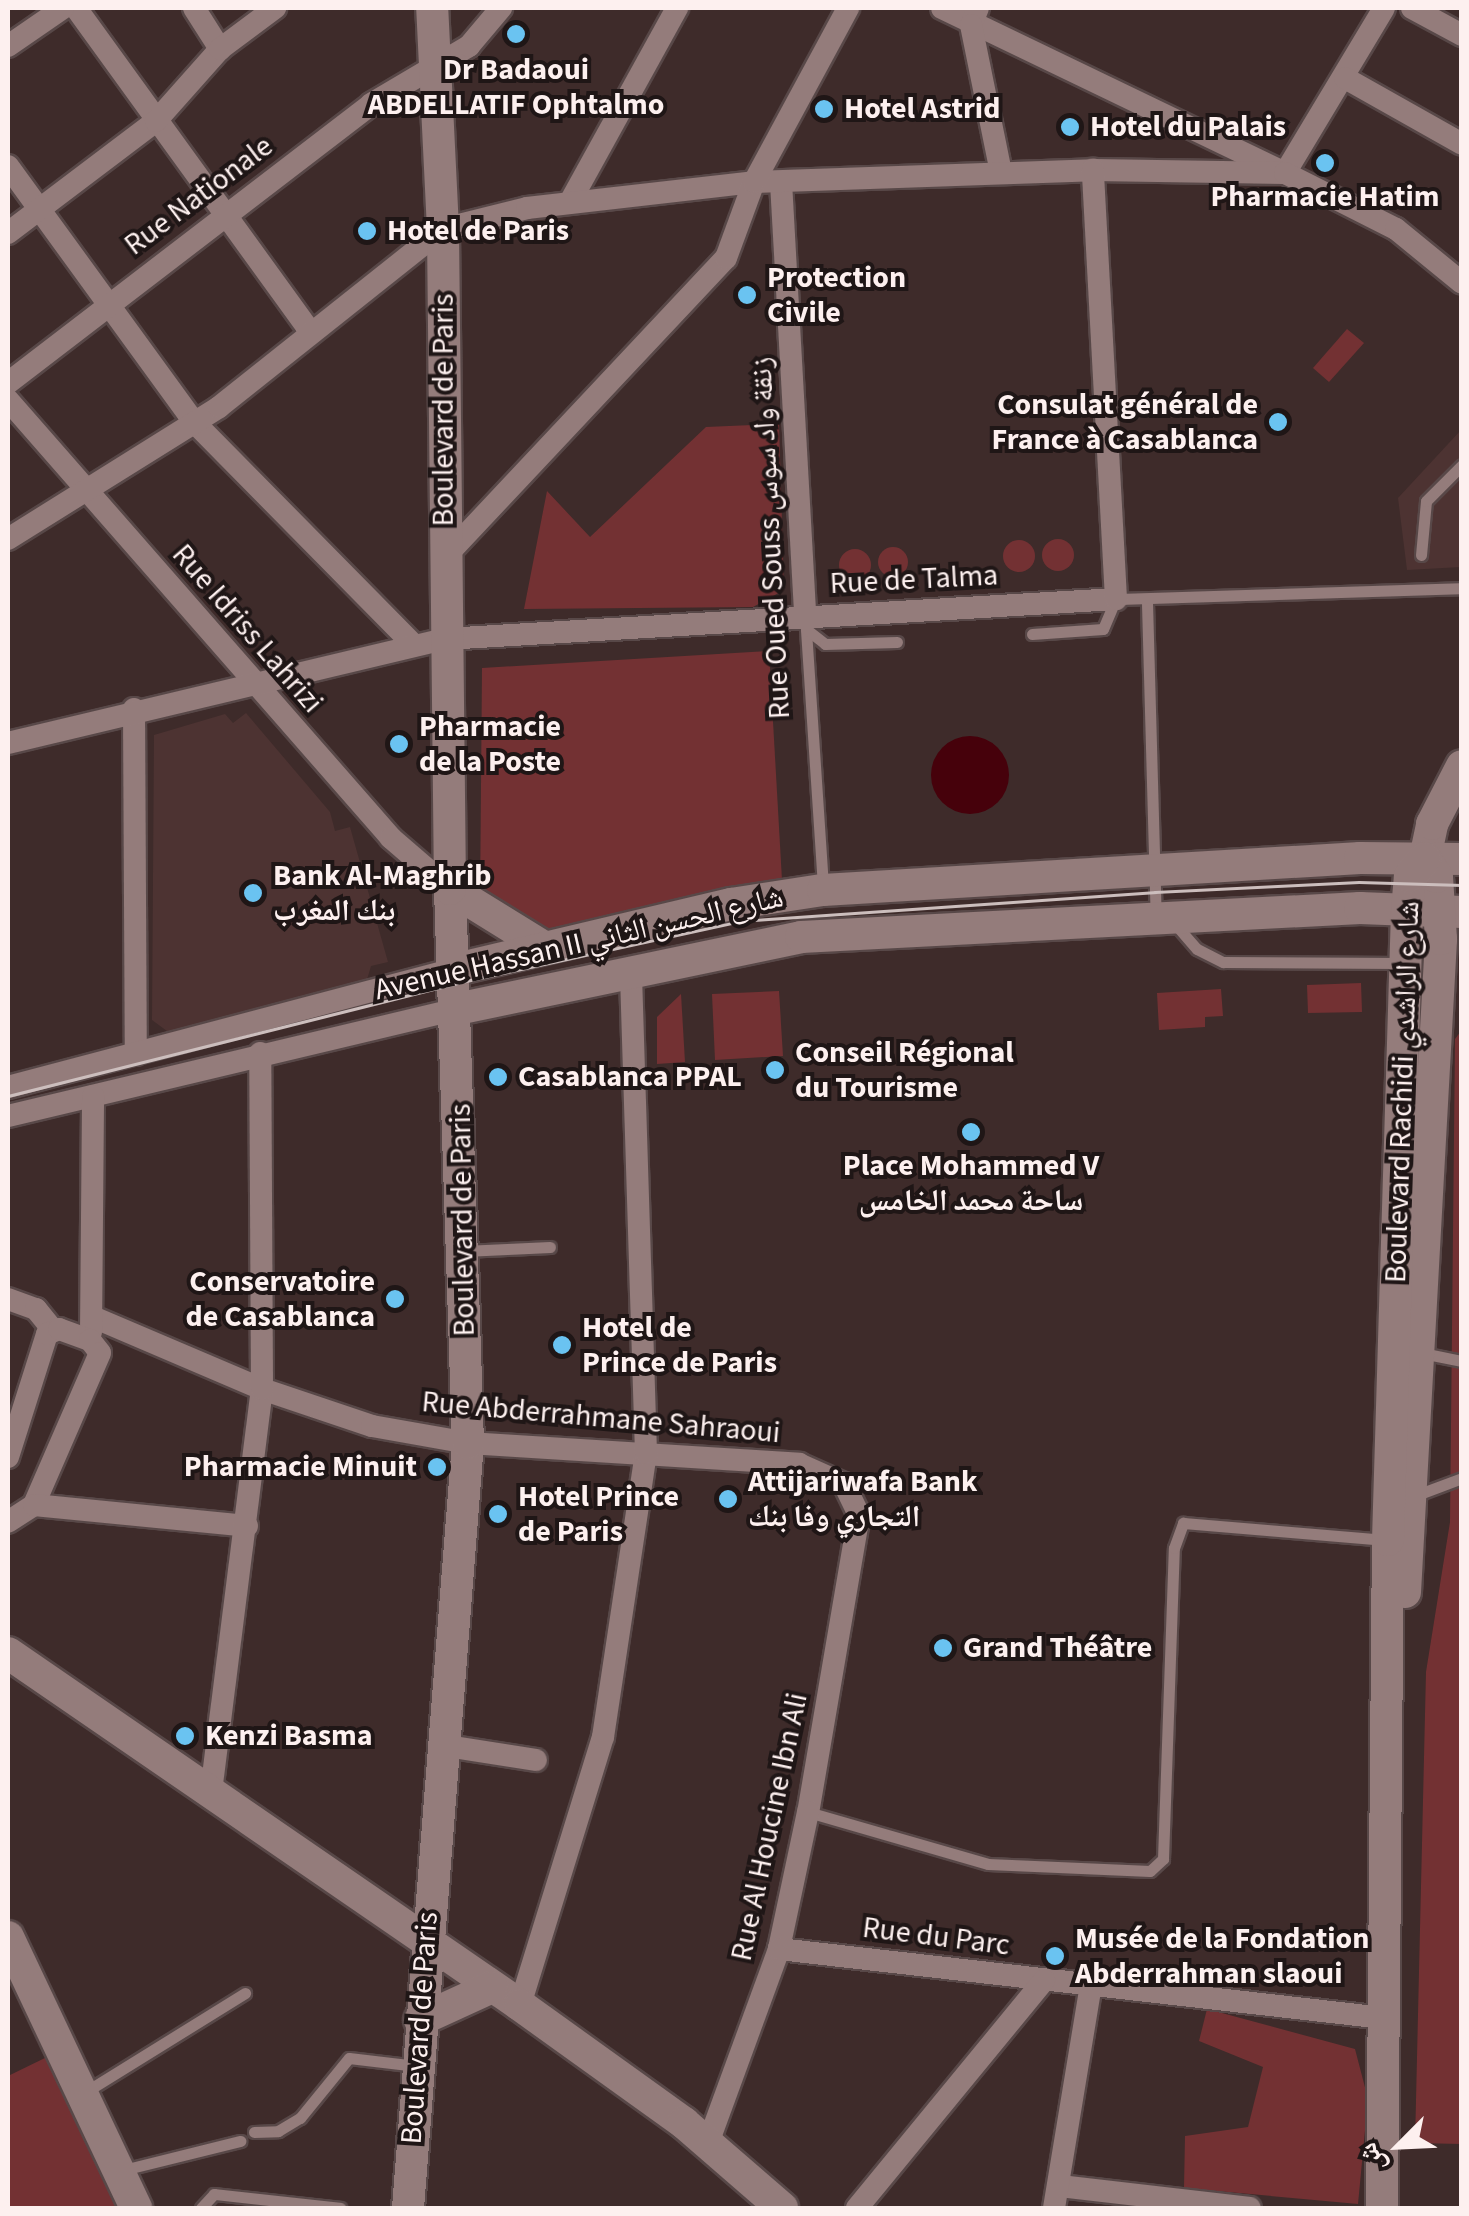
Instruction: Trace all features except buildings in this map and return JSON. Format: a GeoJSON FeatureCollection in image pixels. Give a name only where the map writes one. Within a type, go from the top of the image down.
{"type":"FeatureCollection","features":[{"type":"Feature","properties":{"kind":"main road","name":"Boulevard de Paris"},"geometry":{"type":"LineString","coordinates":[[408,2208],[441,1744],[468,1443],[458,1010],[429,642],[445,557],[443,229],[432,8]]}},
{"type":"Feature","properties":{"kind":"main road"},"geometry":{"type":"LineString","coordinates":[[1424,858],[1432,824],[1462,766]]}},
{"type":"Feature","properties":{"kind":"main road","name":"Boulevard Rachidi شارع الراشدي"},"geometry":{"type":"LineString","coordinates":[[1382,2208],[1368,2017],[1400,1542],[1407,910],[1410,876],[1424,858],[1451,912],[1436,997],[1414,1496],[1400,1542]]}},
{"type":"Feature","properties":{"kind":"main road","name":"Avenue Hassan II شارع الحسن الثاني"},"geometry":{"type":"LineString","coordinates":[[456,970],[544,947],[823,890],[1154,870],[1462,859]]}},
{"type":"Feature","properties":{"kind":"main road"},"geometry":{"type":"LineString","coordinates":[[450,889],[544,947]]}},
{"type":"Feature","properties":{"kind":"main road","name":"Avenue Hassan II شارع الحسن الثاني"},"geometry":{"type":"LineString","coordinates":[[458,1010],[802,937],[1163,918],[1451,912]]}},
{"type":"Feature","properties":{"kind":"main road"},"geometry":{"type":"LineString","coordinates":[[1436,997],[1462,966]]}},
{"type":"Feature","properties":{"kind":"main road"},"geometry":{"type":"LineString","coordinates":[[8,1653],[520,2005],[708,2144],[782,2208]]}},
{"type":"Feature","properties":{"kind":"main road"},"geometry":{"type":"LineString","coordinates":[[8,1937],[114,2172],[136,2208]]}},
{"type":"Feature","properties":{"kind":"main road"},"geometry":{"type":"LineString","coordinates":[[420,2020],[492,1987]]}},
{"type":"Feature","properties":{"kind":"street"},"geometry":{"type":"LineString","coordinates":[[8,46],[63,8]]}},
{"type":"Feature","properties":{"kind":"street"},"geometry":{"type":"LineString","coordinates":[[76,8],[311,333]]}},
{"type":"Feature","properties":{"kind":"street"},"geometry":{"type":"LineString","coordinates":[[194,8],[220,49]]}},
{"type":"Feature","properties":{"kind":"street"},"geometry":{"type":"LineString","coordinates":[[8,232],[156,120],[220,49],[275,8]]}},
{"type":"Feature","properties":{"kind":"street","name":"Rue Nationale"},"geometry":{"type":"LineString","coordinates":[[8,383],[370,104],[469,46],[502,8]]}},
{"type":"Feature","properties":{"kind":"street"},"geometry":{"type":"LineString","coordinates":[[570,202],[677,8]]}},
{"type":"Feature","properties":{"kind":"street"},"geometry":{"type":"LineString","coordinates":[[445,557],[726,258],[754,182],[848,8]]}},
{"type":"Feature","properties":{"kind":"street"},"geometry":{"type":"LineString","coordinates":[[942,8],[974,16],[1396,230],[1462,284]]}},
{"type":"Feature","properties":{"kind":"street"},"geometry":{"type":"LineString","coordinates":[[1285,173],[1384,8]]}},
{"type":"Feature","properties":{"kind":"street"},"geometry":{"type":"LineString","coordinates":[[1412,8],[1462,35]]}},
{"type":"Feature","properties":{"kind":"street"},"geometry":{"type":"LineString","coordinates":[[974,16],[1001,174]]}},
{"type":"Feature","properties":{"kind":"street"},"geometry":{"type":"LineString","coordinates":[[1345,78],[1462,144]]}},
{"type":"Feature","properties":{"kind":"street"},"geometry":{"type":"LineString","coordinates":[[8,166],[195,423],[429,642]]}},
{"type":"Feature","properties":{"kind":"street"},"geometry":{"type":"LineString","coordinates":[[8,540],[195,423],[443,229],[570,202],[754,182],[1094,170],[1285,173]]}},
{"type":"Feature","properties":{"kind":"street"},"geometry":{"type":"LineString","coordinates":[[1094,170],[1116,599]]}},
{"type":"Feature","properties":{"kind":"street","name":"Rue Oued Souss زنقة واد سوس"},"geometry":{"type":"LineString","coordinates":[[781,182],[805,622]]}},
{"type":"Feature","properties":{"kind":"street","name":"Rue Idriss Lahrizi"},"geometry":{"type":"LineString","coordinates":[[8,400],[391,838],[450,889]]}},
{"type":"Feature","properties":{"kind":"street","name":"Rue de Talma"},"geometry":{"type":"LineString","coordinates":[[8,743],[250,680],[429,642],[805,622],[1116,599]]}},
{"type":"Feature","properties":{"kind":"street"},"geometry":{"type":"LineString","coordinates":[[134,710],[136,1054]]}},
{"type":"Feature","properties":{"kind":"street","name":"Avenue Hassan II شارع الحسن الثاني"},"geometry":{"type":"LineString","coordinates":[[8,1084],[456,970]]}},
{"type":"Feature","properties":{"kind":"street"},"geometry":{"type":"LineString","coordinates":[[520,2005],[603,1738],[646,1452],[631,971]]}},
{"type":"Feature","properties":{"kind":"street","name":"Avenue Hassan II شارع الحسن الثاني"},"geometry":{"type":"LineString","coordinates":[[8,1116],[260,1053],[458,1010]]}},
{"type":"Feature","properties":{"kind":"street"},"geometry":{"type":"LineString","coordinates":[[212,1792],[262,1388],[260,1053]]}},
{"type":"Feature","properties":{"kind":"street"},"geometry":{"type":"LineString","coordinates":[[8,1522],[34,1505],[100,1353],[92,1329],[93,1096]]}},
{"type":"Feature","properties":{"kind":"street"},"geometry":{"type":"LineString","coordinates":[[8,1299],[36,1309],[53,1330],[8,1457]]}},
{"type":"Feature","properties":{"kind":"street","name":"Rue Abderrahmane Sahraoui"},"geometry":{"type":"LineString","coordinates":[[53,1330],[92,1329],[372,1426],[468,1443],[814,1466],[844,1484],[859,1515]]}},
{"type":"Feature","properties":{"kind":"street"},"geometry":{"type":"LineString","coordinates":[[34,1505],[247,1526]]}},
{"type":"Feature","properties":{"kind":"street","name":"Rue Al Houcine Ibn Ali"},"geometry":{"type":"LineString","coordinates":[[708,2144],[780,1949],[808,1812],[859,1515]]}},
{"type":"Feature","properties":{"kind":"street"},"geometry":{"type":"LineString","coordinates":[[441,1744],[536,1760]]}},
{"type":"Feature","properties":{"kind":"street","name":"Rue du Parc"},"geometry":{"type":"LineString","coordinates":[[780,1949],[1368,2017]]}},
{"type":"Feature","properties":{"kind":"street"},"geometry":{"type":"LineString","coordinates":[[858,2208],[1044,1980]]}},
{"type":"Feature","properties":{"kind":"street"},"geometry":{"type":"LineString","coordinates":[[1090,1985],[1057,2197],[1250,2208]]}},
{"type":"Feature","properties":{"kind":"lane"},"geometry":{"type":"LineString","coordinates":[[1421,555],[1426,501],[1462,466]]}},
{"type":"Feature","properties":{"kind":"lane","name":"Rue de Talma"},"geometry":{"type":"LineString","coordinates":[[1116,599],[1147,602],[1462,588]]}},
{"type":"Feature","properties":{"kind":"lane"},"geometry":{"type":"LineString","coordinates":[[1032,634],[1103,630],[1116,599]]}},
{"type":"Feature","properties":{"kind":"lane"},"geometry":{"type":"LineString","coordinates":[[1147,602],[1154,870],[1163,918],[1197,949],[1223,962],[1406,964]]}},
{"type":"Feature","properties":{"kind":"lane"},"geometry":{"type":"LineString","coordinates":[[805,622],[825,644],[897,642]]}},
{"type":"Feature","properties":{"kind":"lane","name":"Rue Oued Souss زنقة واد سوس"},"geometry":{"type":"LineString","coordinates":[[805,622],[823,890]]}},
{"type":"Feature","properties":{"kind":"lane"},"geometry":{"type":"LineString","coordinates":[[464,1250],[550,1248]]}},
{"type":"Feature","properties":{"kind":"lane"},"geometry":{"type":"LineString","coordinates":[[1420,1352],[1462,1361]]}},
{"type":"Feature","properties":{"kind":"lane"},"geometry":{"type":"LineString","coordinates":[[1414,1496],[1462,1478]]}},
{"type":"Feature","properties":{"kind":"lane"},"geometry":{"type":"LineString","coordinates":[[808,1812],[988,1864],[1150,1871],[1163,1859],[1174,1548],[1183,1522],[1400,1542]]}},
{"type":"Feature","properties":{"kind":"lane"},"geometry":{"type":"LineString","coordinates":[[79,2096],[245,1992]]}},
{"type":"Feature","properties":{"kind":"lane"},"geometry":{"type":"LineString","coordinates":[[254,2132],[289,2126],[349,2058],[416,2066]]}},
{"type":"Feature","properties":{"kind":"lane"},"geometry":{"type":"LineString","coordinates":[[114,2172],[240,2140]]}},
{"type":"Feature","properties":{"kind":"lane"},"geometry":{"type":"LineString","coordinates":[[200,2208],[214,2194],[340,2208]]}},
{"type":"Feature","properties":{"kind":"shaded area"},"geometry":{"type":"Polygon","coordinates":[[[1347,329],[1364,343],[1329,382],[1313,368],[1347,329]]]}},
{"type":"Feature","properties":{"kind":"shaded area"},"geometry":{"type":"Polygon","coordinates":[[[779,424],[784,590],[753,607],[524,609],[547,491],[590,537],[706,427],[779,424]]]}},
{"type":"Feature","properties":{"kind":"shaded area"},"geometry":{"type":"Polygon","coordinates":[[[1461,430],[1461,567],[1407,570],[1398,498],[1461,430]]]}},
{"type":"Feature","properties":{"kind":"shaded area"},"geometry":{"type":"Polygon","coordinates":[[[1058,539],[1070,543],[1074,555],[1070,567],[1058,571],[1046,567],[1042,555],[1046,543],[1058,539]]]}},
{"type":"Feature","properties":{"kind":"shaded area"},"geometry":{"type":"Polygon","coordinates":[[[1019,540],[1030,545],[1035,556],[1030,567],[1019,572],[1008,567],[1003,556],[1008,545],[1019,540]]]}},
{"type":"Feature","properties":{"kind":"shaded area"},"geometry":{"type":"Polygon","coordinates":[[[893,547],[904,551],[908,562],[904,573],[893,577],[882,573],[878,562],[882,551],[893,547]]]}},
{"type":"Feature","properties":{"kind":"shaded area"},"geometry":{"type":"Polygon","coordinates":[[[855,549],[867,553],[871,565],[867,577],[855,581],[843,577],[839,565],[843,553],[855,549]]]}},
{"type":"Feature","properties":{"kind":"shaded area"},"geometry":{"type":"Polygon","coordinates":[[[769,651],[782,880],[539,936],[480,905],[482,668],[769,651]]]}},
{"type":"Feature","properties":{"kind":"shaded area"},"geometry":{"type":"Polygon","coordinates":[[[246,713],[330,812],[335,831],[350,827],[388,962],[371,966],[366,983],[171,1034],[152,1020],[154,735],[225,714],[233,723],[246,713]]]}},
{"type":"Feature","properties":{"kind":"shaded area"},"geometry":{"type":"Polygon","coordinates":[[[962,736],[978,736],[1003,753],[1009,775],[1003,797],[992,808],[978,814],[962,814],[937,797],[931,783],[931,767],[948,742],[962,736]]]}},
{"type":"Feature","properties":{"kind":"shaded area"},"geometry":{"type":"Polygon","coordinates":[[[1361,983],[1362,1012],[1308,1013],[1307,985],[1361,983]]]}},
{"type":"Feature","properties":{"kind":"shaded area"},"geometry":{"type":"Polygon","coordinates":[[[1221,989],[1223,1016],[1205,1017],[1205,1027],[1159,1030],[1157,993],[1221,989]]]}},
{"type":"Feature","properties":{"kind":"shaded area"},"geometry":{"type":"Polygon","coordinates":[[[779,991],[783,1056],[715,1060],[712,994],[779,991]]]}},
{"type":"Feature","properties":{"kind":"shaded area"},"geometry":{"type":"Polygon","coordinates":[[[681,994],[685,1062],[657,1064],[657,1017],[681,994]]]}},
{"type":"Feature","properties":{"kind":"shaded area"},"geometry":{"type":"Polygon","coordinates":[[[1461,1031],[1462,2144],[1415,2143],[1426,1672],[1450,1522],[1455,1039],[1461,1031]]]}},
{"type":"Feature","properties":{"kind":"shaded area"},"geometry":{"type":"Polygon","coordinates":[[[1207,2009],[1355,2049],[1368,2099],[1358,2204],[1184,2188],[1185,2136],[1248,2127],[1263,2067],[1199,2041],[1207,2009]]]}},
{"type":"Feature","properties":{"kind":"shaded area"},"geometry":{"type":"Polygon","coordinates":[[[47,2057],[124,2208],[8,2208],[8,2076],[47,2057]]]}},
{"type":"Feature","properties":{"kind":"tram line"},"geometry":{"type":"LineString","coordinates":[[8,1096],[457,983],[741,921],[1155,892],[1359,882],[1462,885]]}},
{"type":"Feature","properties":{"kind":"place","name":"Dr Badaoui ABDELLATIF Ophtalmo"},"geometry":{"type":"Point","coordinates":[516,34]}},
{"type":"Feature","properties":{"kind":"place","name":"Hotel Astrid"},"geometry":{"type":"Point","coordinates":[824,109]}},
{"type":"Feature","properties":{"kind":"place","name":"Hotel du Palais"},"geometry":{"type":"Point","coordinates":[1070,127]}},
{"type":"Feature","properties":{"kind":"place","name":"Pharmacie Hatim"},"geometry":{"type":"Point","coordinates":[1325,163]}},
{"type":"Feature","properties":{"kind":"place","name":"Hotel de Paris"},"geometry":{"type":"Point","coordinates":[367,231]}},
{"type":"Feature","properties":{"kind":"place","name":"Protection Civile"},"geometry":{"type":"Point","coordinates":[747,295]}},
{"type":"Feature","properties":{"kind":"place","name":"Consulat général de France à Casablanca"},"geometry":{"type":"Point","coordinates":[1278,422]}},
{"type":"Feature","properties":{"kind":"place","name":"Pharmacie de la Poste"},"geometry":{"type":"Point","coordinates":[399,744]}},
{"type":"Feature","properties":{"kind":"place","name":"Bank Al-Maghrib بنك المغرب"},"geometry":{"type":"Point","coordinates":[253,893]}},
{"type":"Feature","properties":{"kind":"place","name":"Conseil Régional du Tourisme"},"geometry":{"type":"Point","coordinates":[775,1070]}},
{"type":"Feature","properties":{"kind":"place","name":"Casablanca PPAL"},"geometry":{"type":"Point","coordinates":[498,1077]}},
{"type":"Feature","properties":{"kind":"place","name":"Place Mohammed V ساحة محمد الخامس"},"geometry":{"type":"Point","coordinates":[971,1132]}},
{"type":"Feature","properties":{"kind":"place","name":"Conservatoire de Casablanca"},"geometry":{"type":"Point","coordinates":[395,1299]}},
{"type":"Feature","properties":{"kind":"place","name":"Hotel de Prince de Paris"},"geometry":{"type":"Point","coordinates":[562,1345]}},
{"type":"Feature","properties":{"kind":"place","name":"Pharmacie Minuit"},"geometry":{"type":"Point","coordinates":[437,1467]}},
{"type":"Feature","properties":{"kind":"place","name":"Attijariwafa Bank التجاري وفا بنك"},"geometry":{"type":"Point","coordinates":[728,1499]}},
{"type":"Feature","properties":{"kind":"place","name":"Hotel Prince de Paris"},"geometry":{"type":"Point","coordinates":[498,1514]}},
{"type":"Feature","properties":{"kind":"place","name":"Grand Théâtre"},"geometry":{"type":"Point","coordinates":[943,1648]}},
{"type":"Feature","properties":{"kind":"place","name":"Kenzi Basma"},"geometry":{"type":"Point","coordinates":[185,1736]}},
{"type":"Feature","properties":{"kind":"place","name":"Musée de la Fondation Abderrahman slaoui"},"geometry":{"type":"Point","coordinates":[1055,1956]}}]}
